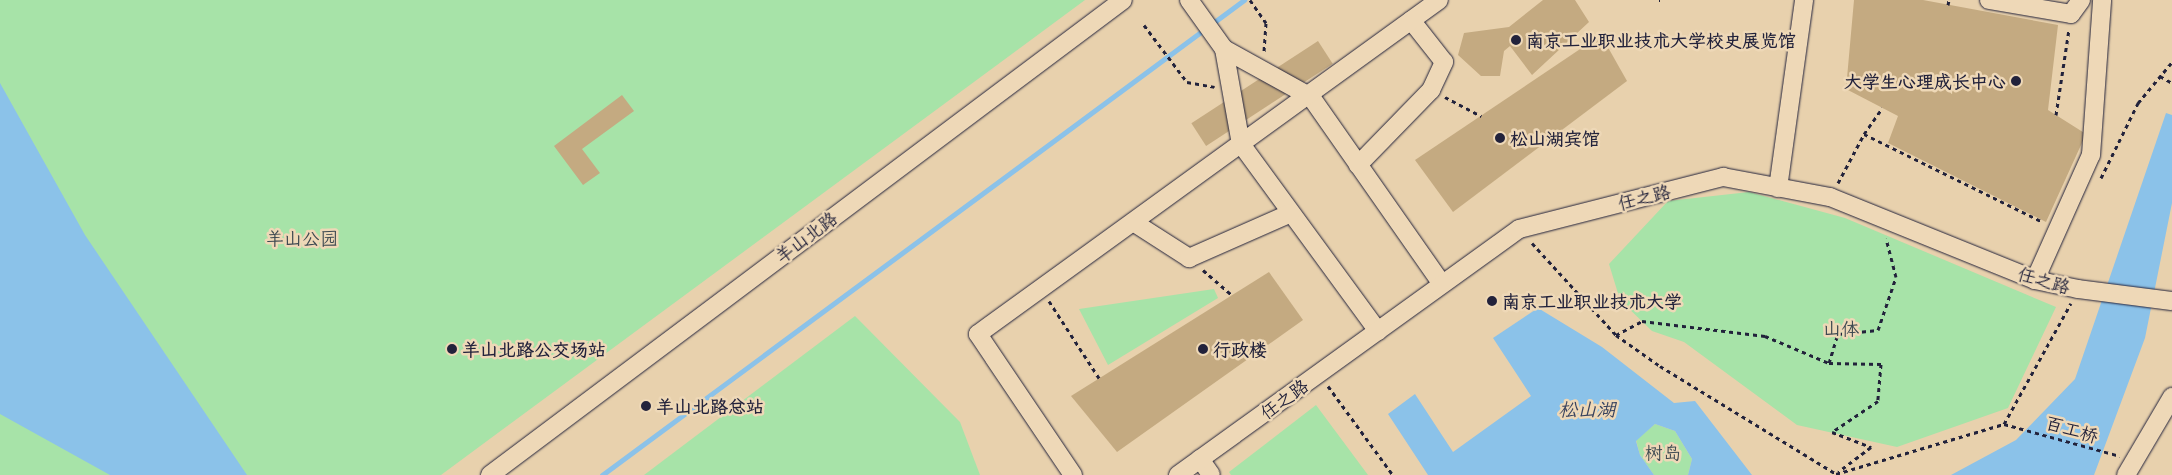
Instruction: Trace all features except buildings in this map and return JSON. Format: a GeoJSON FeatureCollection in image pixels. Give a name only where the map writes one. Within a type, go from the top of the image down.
{"type":"FeatureCollection","features":[{"type":"Feature","properties":{"kind":"street","name":"羊山北路"},"geometry":{"type":"LineString","coordinates":[[490,475],[1123,0]]}},
{"type":"Feature","properties":{"kind":"street"},"geometry":{"type":"LineString","coordinates":[[1189,0],[1224,49],[1241,144],[1378,331]]}},
{"type":"Feature","properties":{"kind":"street"},"geometry":{"type":"LineString","coordinates":[[1073,475],[978,334],[1241,144],[1310,97],[1439,0]]}},
{"type":"Feature","properties":{"kind":"street"},"geometry":{"type":"LineString","coordinates":[[1778,188],[1804,0]]}},
{"type":"Feature","properties":{"kind":"street"},"geometry":{"type":"LineString","coordinates":[[1989,0],[2076,7]]}},
{"type":"Feature","properties":{"kind":"street"},"geometry":{"type":"LineString","coordinates":[[2034,280],[2091,155],[2102,0]]}},
{"type":"Feature","properties":{"kind":"street"},"geometry":{"type":"LineString","coordinates":[[1358,165],[1431,90],[1444,62],[1411,20]]}},
{"type":"Feature","properties":{"kind":"street"},"geometry":{"type":"LineString","coordinates":[[1224,49],[1262,67],[1310,97],[1442,284]]}},
{"type":"Feature","properties":{"kind":"street","name":"任之路"},"geometry":{"type":"LineString","coordinates":[[1178,475],[1519,229],[1722,177],[1830,197],[2034,280],[2078,290],[2172,301]]}},
{"type":"Feature","properties":{"kind":"street"},"geometry":{"type":"LineString","coordinates":[[1133,222],[1189,258],[1291,212]]}},
{"type":"Feature","properties":{"kind":"street"},"geometry":{"type":"LineString","coordinates":[[2129,467],[2172,397]]}},
{"type":"Feature","properties":{"kind":"street"},"geometry":{"type":"LineString","coordinates":[[1200,460],[1211,475]]}},
{"type":"Feature","properties":{"kind":"path"},"geometry":{"type":"LineString","coordinates":[[1250,0],[1266,23],[1262,67]]}},
{"type":"Feature","properties":{"kind":"path"},"geometry":{"type":"LineString","coordinates":[[1948,5],[1949,0]]}},
{"type":"Feature","properties":{"kind":"path"},"geometry":{"type":"LineString","coordinates":[[2056,115],[2076,7]]}},
{"type":"Feature","properties":{"kind":"path"},"geometry":{"type":"LineString","coordinates":[[1144,25],[1187,82],[1233,91]]}},
{"type":"Feature","properties":{"kind":"path"},"geometry":{"type":"LineString","coordinates":[[2100,180],[2138,103],[2172,62]]}},
{"type":"Feature","properties":{"kind":"path"},"geometry":{"type":"LineString","coordinates":[[2160,76],[2172,83]]}},
{"type":"Feature","properties":{"kind":"path"},"geometry":{"type":"LineString","coordinates":[[1431,90],[1481,116]]}},
{"type":"Feature","properties":{"kind":"path"},"geometry":{"type":"LineString","coordinates":[[1830,197],[1864,134],[1882,108]]}},
{"type":"Feature","properties":{"kind":"path"},"geometry":{"type":"LineString","coordinates":[[1864,134],[2057,229]]}},
{"type":"Feature","properties":{"kind":"path"},"geometry":{"type":"LineString","coordinates":[[1519,229],[1616,335],[1660,366],[1836,474],[2004,424],[2078,290]]}},
{"type":"Feature","properties":{"kind":"path"},"geometry":{"type":"LineString","coordinates":[[1829,363],[1838,334],[1878,330],[1896,278],[1886,234]]}},
{"type":"Feature","properties":{"kind":"path"},"geometry":{"type":"LineString","coordinates":[[1189,258],[1232,295]]}},
{"type":"Feature","properties":{"kind":"path"},"geometry":{"type":"LineString","coordinates":[[1040,288],[1099,378]]}},
{"type":"Feature","properties":{"kind":"path"},"geometry":{"type":"LineString","coordinates":[[1616,335],[1642,322],[1765,336],[1829,363],[1881,364],[1878,401],[1832,432],[1871,447],[1836,474]]}},
{"type":"Feature","properties":{"kind":"path"},"geometry":{"type":"LineString","coordinates":[[1319,374],[1392,475]]}},
{"type":"Feature","properties":{"kind":"path","name":"百工桥"},"geometry":{"type":"LineString","coordinates":[[2004,424],[2129,467]]}},
{"type":"Feature","properties":{"kind":"green space","name":"羊山公园"},"geometry":{"type":"Polygon","coordinates":[[[0,0],[1085,0],[441,475],[0,475],[0,0]]]}},
{"type":"Feature","properties":{"kind":"green space","name":"山体"},"geometry":{"type":"Polygon","coordinates":[[[1749,192],[1845,218],[2056,307],[2008,408],[1897,447],[1797,425],[1684,342],[1652,331],[1620,300],[1609,264],[1668,201],[1749,192]]]}},
{"type":"Feature","properties":{"kind":"green space"},"geometry":{"type":"Polygon","coordinates":[[[1214,289],[1218,298],[1108,365],[1079,309],[1214,289]]]}},
{"type":"Feature","properties":{"kind":"green space"},"geometry":{"type":"Polygon","coordinates":[[[855,316],[960,422],[980,475],[644,475],[855,316]]]}},
{"type":"Feature","properties":{"kind":"green space"},"geometry":{"type":"Polygon","coordinates":[[[1316,405],[1368,475],[1231,475],[1229,472],[1316,405]]]}},
{"type":"Feature","properties":{"kind":"green space","name":"树岛"},"geometry":{"type":"Polygon","coordinates":[[[1655,424],[1675,431],[1692,459],[1688,475],[1654,475],[1640,455],[1636,440],[1655,424]]]}},
{"type":"Feature","properties":{"kind":"water"},"geometry":{"type":"Polygon","coordinates":[[[0,83],[85,235],[247,475],[110,475],[0,414],[0,83]]]}},
{"type":"Feature","properties":{"kind":"water"},"geometry":{"type":"Polygon","coordinates":[[[2166,113],[2172,115],[2172,203],[2145,338],[2094,475],[1951,475],[2016,440],[2075,379],[2166,113]]]}},
{"type":"Feature","properties":{"kind":"water","name":"松山湖"},"geometry":{"type":"Polygon","coordinates":[[[1538,308],[1602,347],[1674,403],[1695,401],[1752,475],[1688,475],[1692,459],[1675,431],[1655,424],[1636,441],[1640,455],[1654,475],[1428,475],[1388,414],[1415,394],[1453,452],[1531,396],[1493,338],[1538,308]]]}},
{"type":"Feature","properties":{"kind":"waterway"},"geometry":{"type":"LineString","coordinates":[[602,475],[1244,0]]}},
{"type":"Feature","properties":{"kind":"place","name":"南京工业职业技术大学校史展览馆"},"geometry":{"type":"Point","coordinates":[1516,40]}},
{"type":"Feature","properties":{"kind":"place","name":"大学生心理成长中心"},"geometry":{"type":"Point","coordinates":[2016,81]}},
{"type":"Feature","properties":{"kind":"place","name":"松山湖宾馆"},"geometry":{"type":"Point","coordinates":[1500,138]}},
{"type":"Feature","properties":{"kind":"place","name":"南京工业职业技术大学"},"geometry":{"type":"Point","coordinates":[1492,301]}},
{"type":"Feature","properties":{"kind":"place","name":"羊山北路公交场站"},"geometry":{"type":"Point","coordinates":[452,349]}},
{"type":"Feature","properties":{"kind":"place","name":"行政楼"},"geometry":{"type":"Point","coordinates":[1203,349]}},
{"type":"Feature","properties":{"kind":"place","name":"羊山北路总站"},"geometry":{"type":"Point","coordinates":[646,406]}}]}
